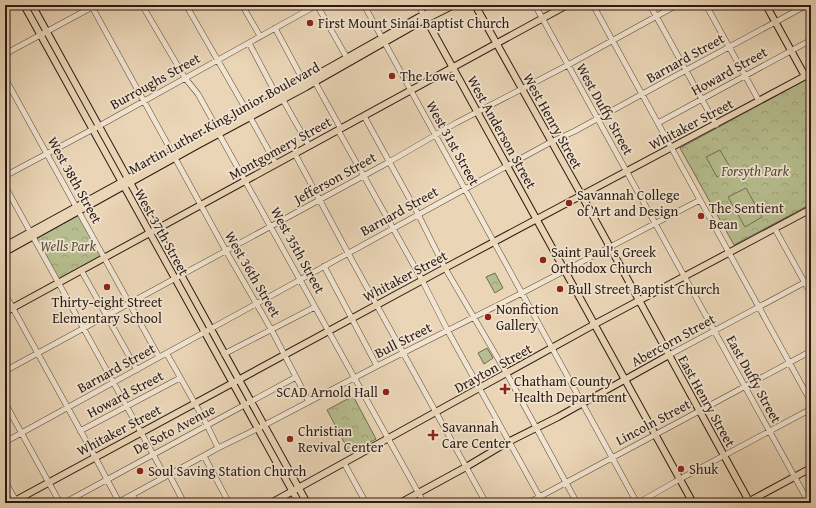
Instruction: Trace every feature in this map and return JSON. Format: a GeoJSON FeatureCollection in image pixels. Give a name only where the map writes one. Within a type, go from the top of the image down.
{"type":"FeatureCollection","features":[{"type":"Feature","properties":{"kind":"main road","name":"West 37th Street"},"geometry":{"type":"LineString","coordinates":[[24,5],[99,126],[130,181],[174,279],[257,429],[296,490]]}},
{"type":"Feature","properties":{"kind":"main road","name":"West 37th Street"},"geometry":{"type":"LineString","coordinates":[[32,5],[43,34],[122,185],[181,275],[264,426],[296,490]]}},
{"type":"Feature","properties":{"kind":"main road","name":"Martin Luther King Junior Boulevard"},"geometry":{"type":"LineString","coordinates":[[5,252],[31,235],[174,156],[280,98],[315,82],[444,5]]}},
{"type":"Feature","properties":{"kind":"main road","name":"Martin Luther King Junior Boulevard"},"geometry":{"type":"LineString","coordinates":[[425,17],[454,5]]}},
{"type":"Feature","properties":{"kind":"main road","name":"West Henry Street"},"geometry":{"type":"LineString","coordinates":[[475,5],[582,196],[609,248]]}},
{"type":"Feature","properties":{"kind":"main road","name":"Montgomery Street"},"geometry":{"type":"LineString","coordinates":[[5,312],[567,5]]}},
{"type":"Feature","properties":{"kind":"main road"},"geometry":{"type":"LineString","coordinates":[[766,5],[791,50],[808,74]]}},
{"type":"Feature","properties":{"kind":"main road","name":"West Anderson Street"},"geometry":{"type":"LineString","coordinates":[[425,17],[692,503]]}},
{"type":"Feature","properties":{"kind":"main road","name":"Martin Luther King Junior Boulevard"},"geometry":{"type":"LineString","coordinates":[[280,98],[304,82],[346,58],[383,41]]}},
{"type":"Feature","properties":{"kind":"main road","name":"Whitaker Street"},"geometry":{"type":"LineString","coordinates":[[14,502],[422,280],[716,125],[808,74]]}},
{"type":"Feature","properties":{"kind":"main road","name":"Drayton Street"},"geometry":{"type":"LineString","coordinates":[[271,503],[507,374],[595,324],[811,209]]}},
{"type":"Feature","properties":{"kind":"main road","name":"Martin Luther King Junior Boulevard"},"geometry":{"type":"LineString","coordinates":[[5,246],[31,235]]}},
{"type":"Feature","properties":{"kind":"main road","name":"East Henry Street"},"geometry":{"type":"LineString","coordinates":[[609,248],[669,355],[748,502]]}},
{"type":"Feature","properties":{"kind":"main road","name":"Abercorn Street"},"geometry":{"type":"LineString","coordinates":[[400,503],[535,427],[582,404],[669,355]]}},
{"type":"Feature","properties":{"kind":"main road"},"geometry":{"type":"LineString","coordinates":[[748,502],[811,468]]}},
{"type":"Feature","properties":{"kind":"main road"},"geometry":{"type":"LineString","coordinates":[[296,490],[299,503]]}},
{"type":"Feature","properties":{"kind":"main road"},"geometry":{"type":"LineString","coordinates":[[296,490],[307,503]]}},
{"type":"Feature","properties":{"kind":"street"},"geometry":{"type":"LineString","coordinates":[[5,8],[10,5]]}},
{"type":"Feature","properties":{"kind":"street","name":"West 35th Street"},"geometry":{"type":"LineString","coordinates":[[142,5],[186,78],[198,94],[424,503]]}},
{"type":"Feature","properties":{"kind":"street"},"geometry":{"type":"LineString","coordinates":[[186,5],[276,164]]}},
{"type":"Feature","properties":{"kind":"street"},"geometry":{"type":"LineString","coordinates":[[242,5],[260,36]]}},
{"type":"Feature","properties":{"kind":"street"},"geometry":{"type":"LineString","coordinates":[[317,5],[346,58]]}},
{"type":"Feature","properties":{"kind":"street","name":"Burroughs Street"},"geometry":{"type":"LineString","coordinates":[[5,176],[99,126],[317,5]]}},
{"type":"Feature","properties":{"kind":"street","name":"West 31st Street"},"geometry":{"type":"LineString","coordinates":[[364,5],[637,503]]}},
{"type":"Feature","properties":{"kind":"street","name":"West Anderson Street"},"geometry":{"type":"LineString","coordinates":[[418,5],[425,17]]}},
{"type":"Feature","properties":{"kind":"street","name":"West Duffy Street"},"geometry":{"type":"LineString","coordinates":[[535,5],[655,224]]}},
{"type":"Feature","properties":{"kind":"street"},"geometry":{"type":"LineString","coordinates":[[593,5],[811,402]]}},
{"type":"Feature","properties":{"kind":"street"},"geometry":{"type":"LineString","coordinates":[[650,5],[716,125]]}},
{"type":"Feature","properties":{"kind":"street","name":"Jefferson Street"},"geometry":{"type":"LineString","coordinates":[[5,371],[390,162],[478,111],[677,5]]}},
{"type":"Feature","properties":{"kind":"street"},"geometry":{"type":"LineString","coordinates":[[706,5],[759,101]]}},
{"type":"Feature","properties":{"kind":"street","name":"Barnard Street"},"geometry":{"type":"LineString","coordinates":[[5,442],[167,354],[418,214],[551,142],[598,119],[807,5]]}},
{"type":"Feature","properties":{"kind":"street"},"geometry":{"type":"LineString","coordinates":[[5,54],[93,6]]}},
{"type":"Feature","properties":{"kind":"street","name":"West 36th Street"},"geometry":{"type":"LineString","coordinates":[[93,6],[200,205],[271,329],[309,402]]}},
{"type":"Feature","properties":{"kind":"street"},"geometry":{"type":"LineString","coordinates":[[275,28],[304,82]]}},
{"type":"Feature","properties":{"kind":"street","name":"Howard Street"},"geometry":{"type":"LineString","coordinates":[[658,123],[811,40]]}},
{"type":"Feature","properties":{"kind":"street"},"geometry":{"type":"LineString","coordinates":[[249,43],[309,146]]}},
{"type":"Feature","properties":{"kind":"street","name":"West 38th Street"},"geometry":{"type":"LineString","coordinates":[[5,78],[159,357]]}},
{"type":"Feature","properties":{"kind":"street"},"geometry":{"type":"LineString","coordinates":[[315,82],[363,176],[422,280],[508,442],[543,503]]}},
{"type":"Feature","properties":{"kind":"street"},"geometry":{"type":"LineString","coordinates":[[364,116],[446,268],[507,374],[577,503]]}},
{"type":"Feature","properties":{"kind":"street"},"geometry":{"type":"LineString","coordinates":[[295,154],[486,503]]}},
{"type":"Feature","properties":{"kind":"street"},"geometry":{"type":"LineString","coordinates":[[5,186],[153,454],[184,503]]}},
{"type":"Feature","properties":{"kind":"street","name":"Bull Street"},"geometry":{"type":"LineString","coordinates":[[118,502],[218,448],[264,426],[377,366],[701,201]]}},
{"type":"Feature","properties":{"kind":"street","name":"East Duffy Street"},"geometry":{"type":"LineString","coordinates":[[655,224],[809,503]]}},
{"type":"Feature","properties":{"kind":"street"},"geometry":{"type":"LineString","coordinates":[[775,229],[811,294]]}},
{"type":"Feature","properties":{"kind":"street"},"geometry":{"type":"LineString","coordinates":[[324,266],[377,366]]}},
{"type":"Feature","properties":{"kind":"street"},"geometry":{"type":"LineString","coordinates":[[81,270],[137,370]]}},
{"type":"Feature","properties":{"kind":"street","name":"Abercorn Street"},"geometry":{"type":"LineString","coordinates":[[669,355],[811,279]]}},
{"type":"Feature","properties":{"kind":"street"},"geometry":{"type":"LineString","coordinates":[[5,294],[95,457],[118,502]]}},
{"type":"Feature","properties":{"kind":"street"},"geometry":{"type":"LineString","coordinates":[[224,354],[315,307]]}},
{"type":"Feature","properties":{"kind":"street","name":"Lincoln Street"},"geometry":{"type":"LineString","coordinates":[[528,503],[811,351]]}},
{"type":"Feature","properties":{"kind":"street"},"geometry":{"type":"LineString","coordinates":[[167,354],[207,425],[218,448]]}},
{"type":"Feature","properties":{"kind":"street","name":"De Soto Avenue"},"geometry":{"type":"LineString","coordinates":[[64,503],[296,377]]}},
{"type":"Feature","properties":{"kind":"street","name":"Howard Street"},"geometry":{"type":"LineString","coordinates":[[80,431],[180,378]]}},
{"type":"Feature","properties":{"kind":"street"},"geometry":{"type":"LineString","coordinates":[[5,403],[60,503]]}},
{"type":"Feature","properties":{"kind":"street"},"geometry":{"type":"LineString","coordinates":[[637,503],[811,409]]}},
{"type":"Feature","properties":{"kind":"street"},"geometry":{"type":"LineString","coordinates":[[204,456],[229,503]]}},
{"type":"Feature","properties":{"kind":"street"},"geometry":{"type":"LineString","coordinates":[[344,463],[366,503]]}},
{"type":"Feature","properties":{"kind":"street"},"geometry":{"type":"LineString","coordinates":[[5,482],[14,502]]}},
{"type":"Feature","properties":{"kind":"street"},"geometry":{"type":"LineString","coordinates":[[132,495],[137,503]]}},
{"type":"Feature","properties":{"kind":"green space","name":"Forsyth Park"},"geometry":{"type":"Polygon","coordinates":[[[811,77],[811,204],[734,245],[680,148],[811,77]]]}},
{"type":"Feature","properties":{"kind":"green space"},"geometry":{"type":"Polygon","coordinates":[[[720,150],[731,169],[717,177],[706,157],[720,150]]]}},
{"type":"Feature","properties":{"kind":"green space"},"geometry":{"type":"Polygon","coordinates":[[[746,188],[762,217],[745,227],[728,197],[746,188]]]}},
{"type":"Feature","properties":{"kind":"green space","name":"Wells Park"},"geometry":{"type":"Polygon","coordinates":[[[77,210],[102,257],[59,281],[33,234],[77,210]]]}},
{"type":"Feature","properties":{"kind":"green space"},"geometry":{"type":"Polygon","coordinates":[[[495,273],[503,288],[495,293],[486,277],[495,273]]]}},
{"type":"Feature","properties":{"kind":"green space"},"geometry":{"type":"Polygon","coordinates":[[[487,348],[493,358],[484,364],[478,353],[487,348]]]}},
{"type":"Feature","properties":{"kind":"green space"},"geometry":{"type":"Polygon","coordinates":[[[353,396],[376,439],[350,453],[327,410],[353,396]]]}},
{"type":"Feature","properties":{"kind":"place","name":"First Mount Sinai Baptist Church"},"geometry":{"type":"Point","coordinates":[310,23]}},
{"type":"Feature","properties":{"kind":"place","name":"The Lowe"},"geometry":{"type":"Point","coordinates":[392,76]}},
{"type":"Feature","properties":{"kind":"place","name":"Savannah College of Art and Design"},"geometry":{"type":"Point","coordinates":[569,203]}},
{"type":"Feature","properties":{"kind":"place","name":"The Sentient Bean"},"geometry":{"type":"Point","coordinates":[701,216]}},
{"type":"Feature","properties":{"kind":"place","name":"Saint Paul's Greek Orthodox Church"},"geometry":{"type":"Point","coordinates":[543,260]}},
{"type":"Feature","properties":{"kind":"place","name":"Thirty-eight Street Elementary School"},"geometry":{"type":"Point","coordinates":[107,287]}},
{"type":"Feature","properties":{"kind":"place","name":"Bull Street Baptist Church"},"geometry":{"type":"Point","coordinates":[560,289]}},
{"type":"Feature","properties":{"kind":"place","name":"Nonfiction Gallery"},"geometry":{"type":"Point","coordinates":[488,317]}},
{"type":"Feature","properties":{"kind":"place","name":"Chatham County Health Department"},"geometry":{"type":"Point","coordinates":[505,389]}},
{"type":"Feature","properties":{"kind":"place","name":"SCAD Arnold Hall"},"geometry":{"type":"Point","coordinates":[386,392]}},
{"type":"Feature","properties":{"kind":"place","name":"Savannah Care Center"},"geometry":{"type":"Point","coordinates":[433,435]}},
{"type":"Feature","properties":{"kind":"place","name":"Christian Revival Center"},"geometry":{"type":"Point","coordinates":[290,439]}},
{"type":"Feature","properties":{"kind":"place","name":"Shuk"},"geometry":{"type":"Point","coordinates":[681,469]}},
{"type":"Feature","properties":{"kind":"place","name":"Soul Saving Station Church"},"geometry":{"type":"Point","coordinates":[140,471]}}]}
